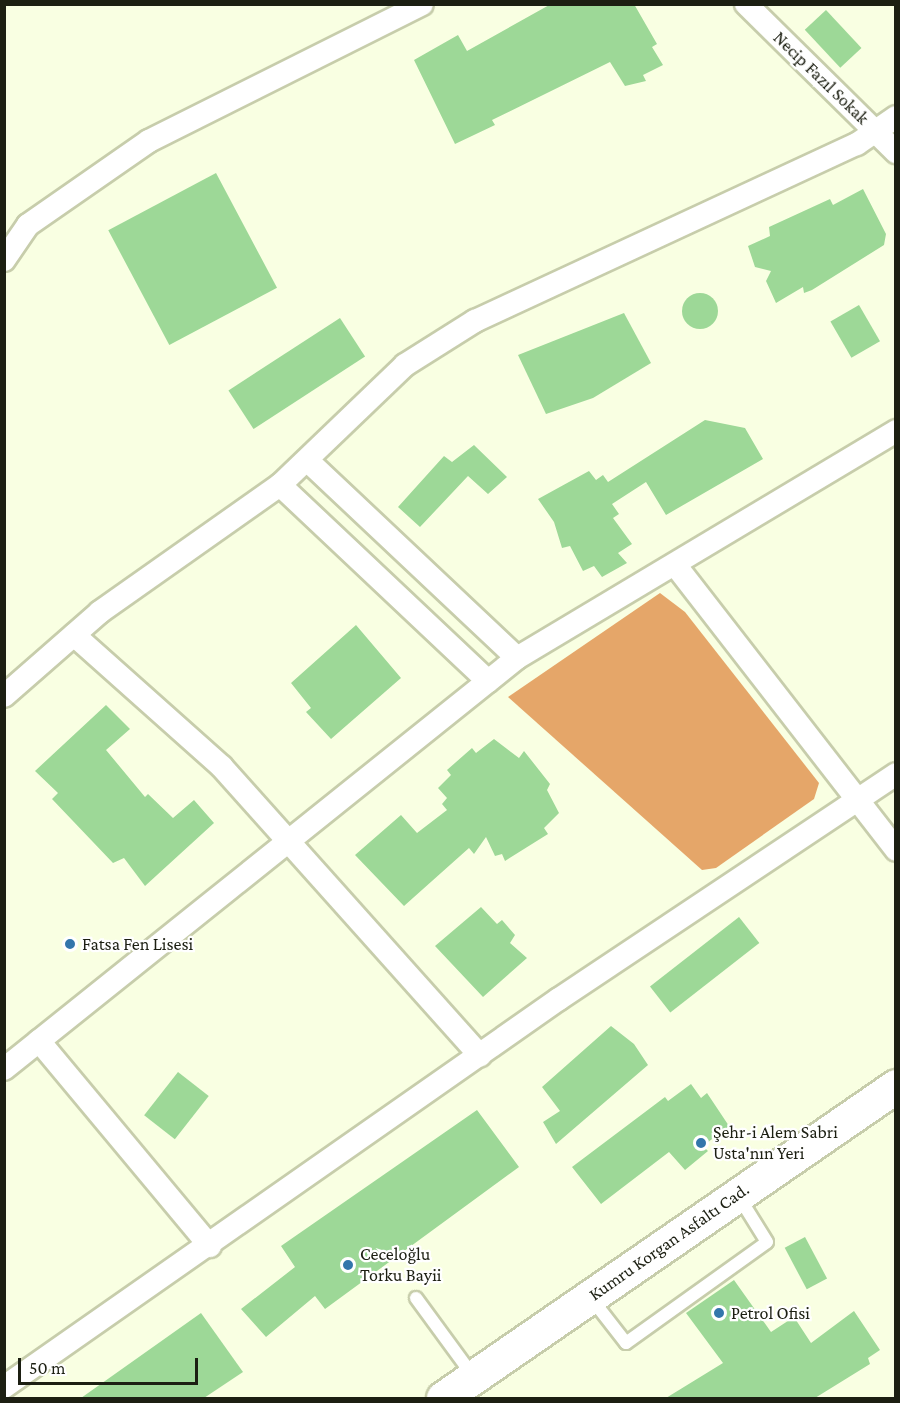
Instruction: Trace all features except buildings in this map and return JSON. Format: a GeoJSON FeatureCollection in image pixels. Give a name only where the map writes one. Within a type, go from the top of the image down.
{"type":"FeatureCollection","features":[{"type":"Feature","properties":{"kind":"main road","name":"Kumru Korgan Asfaltı Cad."},"geometry":{"type":"LineString","coordinates":[[443,1398],[896,1086]]}},
{"type":"Feature","properties":{"kind":"street"},"geometry":{"type":"LineString","coordinates":[[4,260],[28,225],[149,141],[423,4]]}},
{"type":"Feature","properties":{"kind":"street","name":"Necip Fazıl Sokak"},"geometry":{"type":"LineString","coordinates":[[746,4],[896,152]]}},
{"type":"Feature","properties":{"kind":"street"},"geometry":{"type":"LineString","coordinates":[[4,696],[100,612],[280,485],[308,461],[405,365],[475,321],[857,144],[874,130],[896,117]]}},
{"type":"Feature","properties":{"kind":"street"},"geometry":{"type":"LineString","coordinates":[[4,1069],[517,658],[676,566],[896,431]]}},
{"type":"Feature","properties":{"kind":"street"},"geometry":{"type":"LineString","coordinates":[[308,461],[517,658]]}},
{"type":"Feature","properties":{"kind":"street"},"geometry":{"type":"LineString","coordinates":[[280,485],[488,681]]}},
{"type":"Feature","properties":{"kind":"street"},"geometry":{"type":"LineString","coordinates":[[676,566],[896,850]]}},
{"type":"Feature","properties":{"kind":"street"},"geometry":{"type":"LineString","coordinates":[[74,635],[222,767],[480,1056]]}},
{"type":"Feature","properties":{"kind":"street"},"geometry":{"type":"LineString","coordinates":[[4,1387],[210,1246],[480,1056],[896,774]]}},
{"type":"Feature","properties":{"kind":"street"},"geometry":{"type":"LineString","coordinates":[[39,1041],[210,1246]]}},
{"type":"Feature","properties":{"kind":"lane"},"geometry":{"type":"LineString","coordinates":[[590,1297],[626,1342],[767,1242],[738,1195]]}},
{"type":"Feature","properties":{"kind":"lane"},"geometry":{"type":"LineString","coordinates":[[416,1298],[474,1377]]}},
{"type":"Feature","properties":{"kind":"shaded area"},"geometry":{"type":"Polygon","coordinates":[[[660,593],[685,612],[819,783],[814,799],[716,868],[702,870],[508,697],[660,593]]]}},
{"type":"Feature","properties":{"kind":"place","name":"Fatsa Fen Lisesi"},"geometry":{"type":"Point","coordinates":[70,944]}},
{"type":"Feature","properties":{"kind":"place","name":"Şehr-i Alem Sabri Usta'nın Yeri"},"geometry":{"type":"Point","coordinates":[701,1143]}},
{"type":"Feature","properties":{"kind":"place","name":"Ceceloğlu Torku Bayii"},"geometry":{"type":"Point","coordinates":[348,1265]}},
{"type":"Feature","properties":{"kind":"place","name":"Petrol Ofisi"},"geometry":{"type":"Point","coordinates":[719,1313]}}]}
